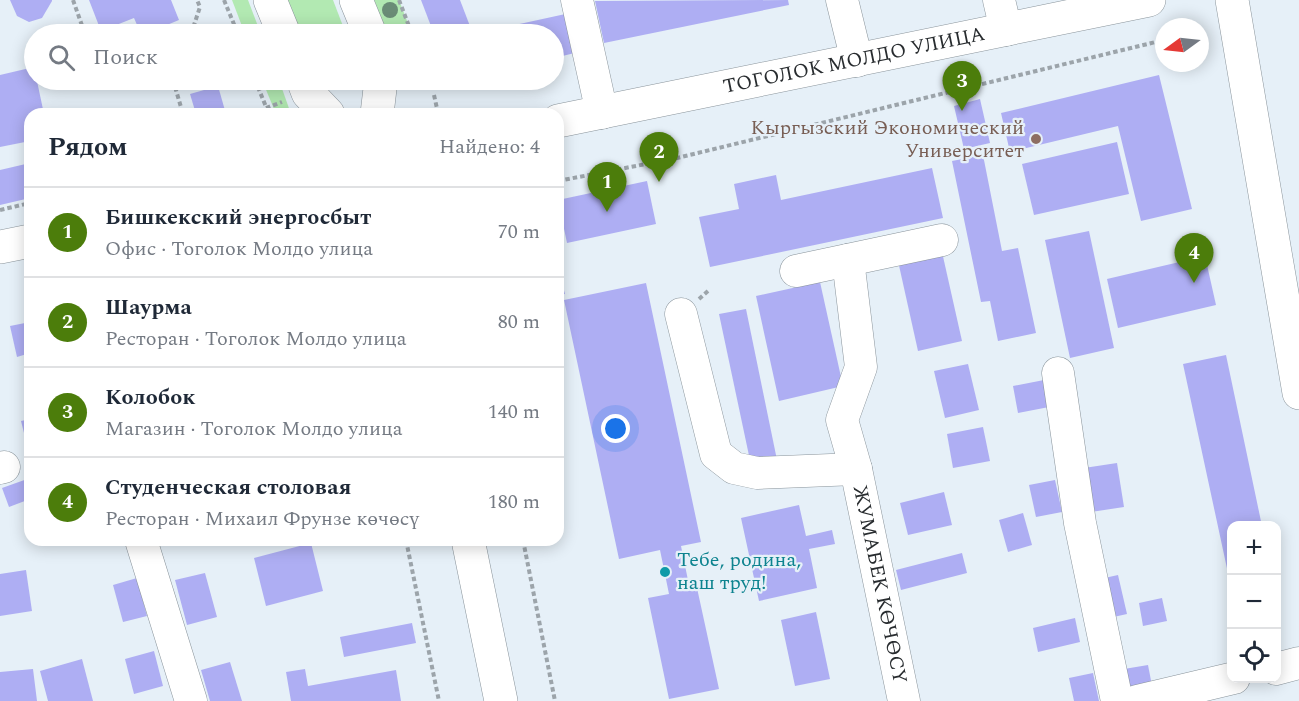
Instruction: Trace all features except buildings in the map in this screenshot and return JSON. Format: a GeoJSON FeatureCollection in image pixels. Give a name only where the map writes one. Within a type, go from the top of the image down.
{"type":"FeatureCollection","features":[{"type":"Feature","properties":{"kind":"main road"},"geometry":{"type":"LineString","coordinates":[[270,0],[281,24]]}},
{"type":"Feature","properties":{"kind":"main road"},"geometry":{"type":"LineString","coordinates":[[357,0],[366,24]]}},
{"type":"Feature","properties":{"kind":"main road","name":"ТОГОЛОК МОЛДО УЛИЦА"},"geometry":{"type":"LineString","coordinates":[[564,121],[857,61],[1003,15],[1149,0]]}},
{"type":"Feature","properties":{"kind":"main road"},"geometry":{"type":"LineString","coordinates":[[1232,0],[1299,393]]}},
{"type":"Feature","properties":{"kind":"main road"},"geometry":{"type":"LineString","coordinates":[[295,90],[308,93],[322,108]]}},
{"type":"Feature","properties":{"kind":"main road"},"geometry":{"type":"LineString","coordinates":[[378,108],[380,90]]}},
{"type":"Feature","properties":{"kind":"main road"},"geometry":{"type":"LineString","coordinates":[[0,248],[24,242]]}},
{"type":"Feature","properties":{"kind":"main road"},"geometry":{"type":"LineString","coordinates":[[469,546],[501,701]]}},
{"type":"Feature","properties":{"kind":"street"},"geometry":{"type":"LineString","coordinates":[[577,0],[602,113]]}},
{"type":"Feature","properties":{"kind":"street"},"geometry":{"type":"LineString","coordinates":[[842,0],[857,61]]}},
{"type":"Feature","properties":{"kind":"street"},"geometry":{"type":"LineString","coordinates":[[796,271],[942,240]]}},
{"type":"Feature","properties":{"kind":"street","name":"ЖУМАБЕК КӨЧӨСҮ"},"geometry":{"type":"LineString","coordinates":[[848,260],[861,367],[842,420],[856,469],[904,701]]}},
{"type":"Feature","properties":{"kind":"street"},"geometry":{"type":"LineString","coordinates":[[681,314],[716,454],[734,468],[757,473],[856,469]]}},
{"type":"Feature","properties":{"kind":"street"},"geometry":{"type":"LineString","coordinates":[[1058,373],[1080,523],[1117,701]]}},
{"type":"Feature","properties":{"kind":"street"},"geometry":{"type":"LineString","coordinates":[[143,546],[191,701]]}},
{"type":"Feature","properties":{"kind":"street"},"geometry":{"type":"LineString","coordinates":[[1281,668],[1299,663]]}},
{"type":"Feature","properties":{"kind":"street"},"geometry":{"type":"LineString","coordinates":[[1137,701],[1224,687]]}},
{"type":"Feature","properties":{"kind":"path"},"geometry":{"type":"LineString","coordinates":[[73,0],[81,24]]}},
{"type":"Feature","properties":{"kind":"path"},"geometry":{"type":"LineString","coordinates":[[194,24],[200,7],[197,0]]}},
{"type":"Feature","properties":{"kind":"path"},"geometry":{"type":"LineString","coordinates":[[224,0],[234,24]]}},
{"type":"Feature","properties":{"kind":"path"},"geometry":{"type":"LineString","coordinates":[[399,0],[408,24]]}},
{"type":"Feature","properties":{"kind":"path"},"geometry":{"type":"LineString","coordinates":[[564,179],[677,158],[1155,42]]}},
{"type":"Feature","properties":{"kind":"path"},"geometry":{"type":"LineString","coordinates":[[176,90],[181,108]]}},
{"type":"Feature","properties":{"kind":"path"},"geometry":{"type":"LineString","coordinates":[[259,90],[266,108],[295,90]]}},
{"type":"Feature","properties":{"kind":"path"},"geometry":{"type":"LineString","coordinates":[[434,95],[437,108]]}},
{"type":"Feature","properties":{"kind":"path"},"geometry":{"type":"LineString","coordinates":[[0,210],[24,204]]}},
{"type":"Feature","properties":{"kind":"path"},"geometry":{"type":"LineString","coordinates":[[407,546],[439,701]]}},
{"type":"Feature","properties":{"kind":"path"},"geometry":{"type":"LineString","coordinates":[[524,546],[555,701]]}},
{"type":"Feature","properties":{"kind":"green space"},"geometry":{"type":"Polygon","coordinates":[[[232,0],[248,0],[257,24],[241,24],[232,0]]]}},
{"type":"Feature","properties":{"kind":"green space"},"geometry":{"type":"Polygon","coordinates":[[[283,0],[333,0],[342,24],[292,24],[283,0]]]}},
{"type":"Feature","properties":{"kind":"green space"},"geometry":{"type":"Polygon","coordinates":[[[374,0],[399,0],[408,24],[383,24],[374,0]]]}},
{"type":"Feature","properties":{"kind":"green space"},"geometry":{"type":"Polygon","coordinates":[[[266,90],[283,90],[289,108],[274,108],[266,90]]]}},
{"type":"Feature","properties":{"kind":"place","name":"Колобок"},"geometry":{"type":"Point","coordinates":[962,111]}},
{"type":"Feature","properties":{"kind":"place","name":"Кыргызский Экономический Университет"},"geometry":{"type":"Point","coordinates":[1036,139]}},
{"type":"Feature","properties":{"kind":"place","name":"Шаурма"},"geometry":{"type":"Point","coordinates":[659,182]}},
{"type":"Feature","properties":{"kind":"place","name":"Бишкекский энергосбыт"},"geometry":{"type":"Point","coordinates":[607,212]}},
{"type":"Feature","properties":{"kind":"place","name":"Студенческая столовая"},"geometry":{"type":"Point","coordinates":[1194,283]}},
{"type":"Feature","properties":{"kind":"place","name":"Тебе, родина, наш труд!"},"geometry":{"type":"Point","coordinates":[665,572]}}]}
